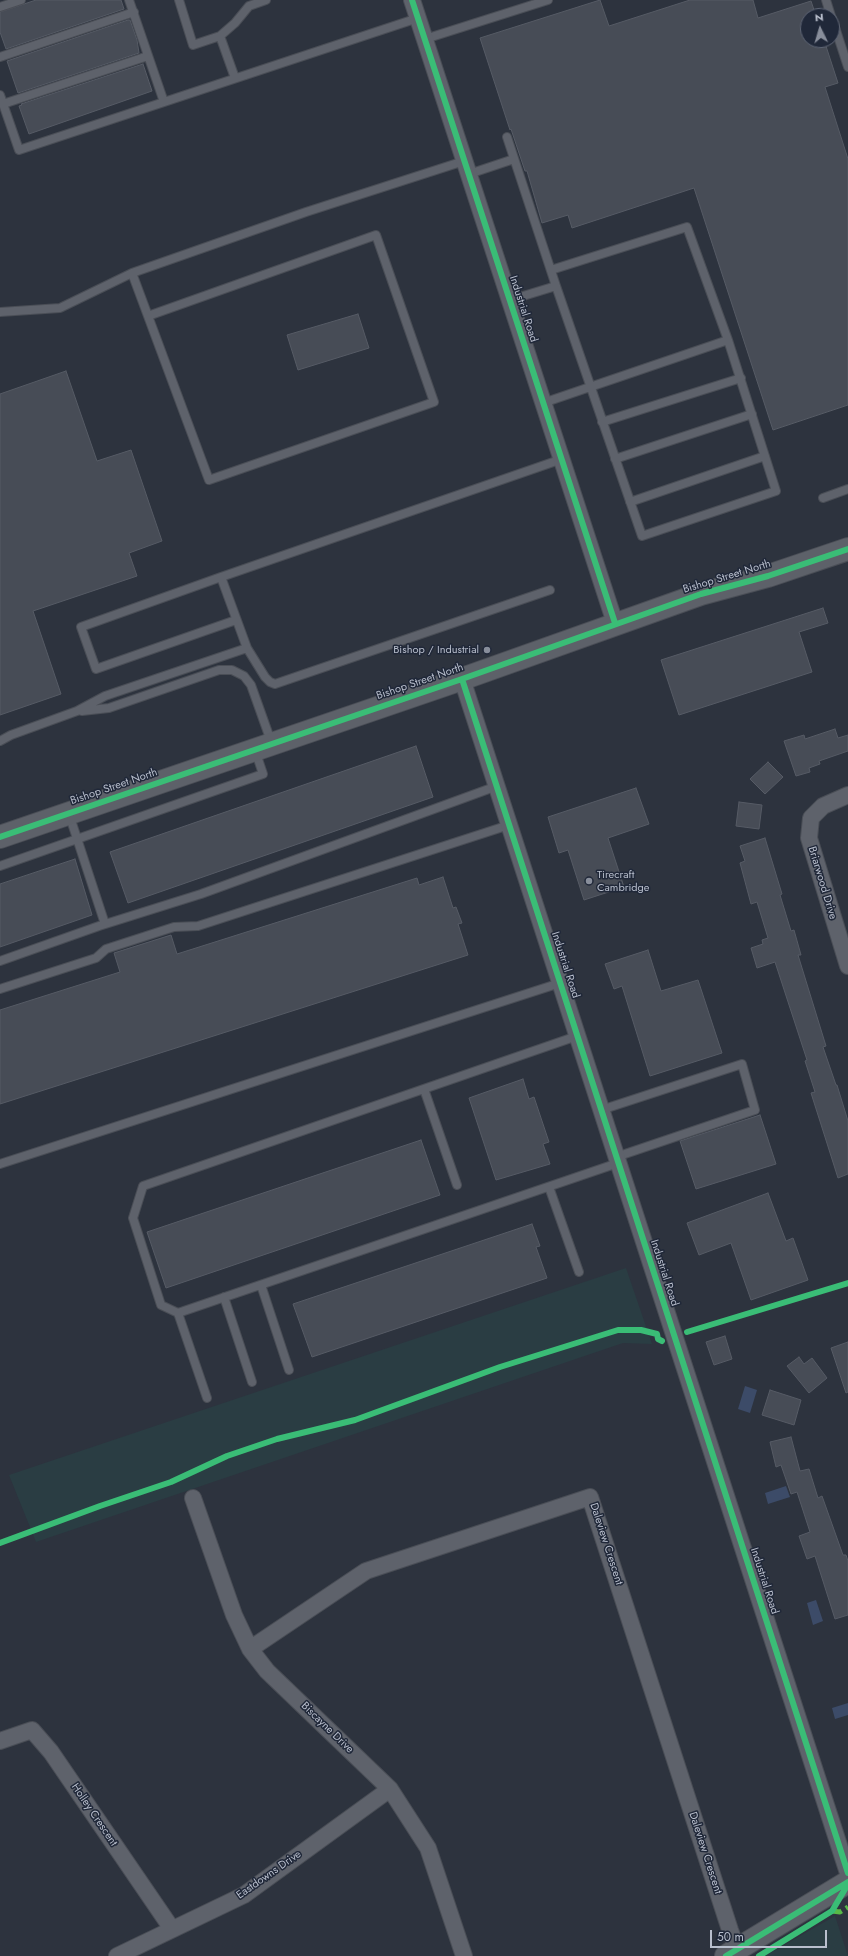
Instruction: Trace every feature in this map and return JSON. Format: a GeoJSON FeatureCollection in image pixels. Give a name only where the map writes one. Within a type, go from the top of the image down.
{"type":"FeatureCollection","features":[{"type":"Feature","properties":{"kind":"main road","name":"Bishop Street North"},"geometry":{"type":"LineString","coordinates":[[0,837],[462,679],[615,623],[701,594],[768,576],[848,548]]}},
{"type":"Feature","properties":{"kind":"main road"},"geometry":{"type":"LineString","coordinates":[[732,1952],[848,1882]]}},
{"type":"Feature","properties":{"kind":"street","name":"Industrial Road"},"geometry":{"type":"LineString","coordinates":[[412,0],[615,623]]}},
{"type":"Feature","properties":{"kind":"street","name":"Industrial Road"},"geometry":{"type":"LineString","coordinates":[[462,679],[848,1873]]}},
{"type":"Feature","properties":{"kind":"street","name":"Briarwood Drive"},"geometry":{"type":"LineString","coordinates":[[848,795],[823,806],[811,818],[809,838],[848,966]]}},
{"type":"Feature","properties":{"kind":"street","name":"Daleview Crescent"},"geometry":{"type":"LineString","coordinates":[[250,1648],[366,1571],[590,1497],[727,1923],[732,1952]]}},
{"type":"Feature","properties":{"kind":"street","name":"Biscayne Drive"},"geometry":{"type":"LineString","coordinates":[[193,1498],[234,1615],[250,1648],[267,1671],[390,1789],[428,1848],[464,1956]]}},
{"type":"Feature","properties":{"kind":"street","name":"Holley Crescent"},"geometry":{"type":"LineString","coordinates":[[0,1741],[32,1730],[51,1752],[172,1930]]}},
{"type":"Feature","properties":{"kind":"street","name":"Eastdowns Drive"},"geometry":{"type":"LineString","coordinates":[[117,1956],[244,1895],[390,1789]]}},
{"type":"Feature","properties":{"kind":"lane"},"geometry":{"type":"LineString","coordinates":[[0,7],[21,0]]}},
{"type":"Feature","properties":{"kind":"lane"},"geometry":{"type":"LineString","coordinates":[[130,0],[164,102]]}},
{"type":"Feature","properties":{"kind":"lane"},"geometry":{"type":"LineString","coordinates":[[179,0],[193,45],[220,36],[235,23],[248,3],[266,0]]}},
{"type":"Feature","properties":{"kind":"lane"},"geometry":{"type":"LineString","coordinates":[[425,39],[548,0]]}},
{"type":"Feature","properties":{"kind":"lane"},"geometry":{"type":"LineString","coordinates":[[0,57],[134,12]]}},
{"type":"Feature","properties":{"kind":"lane"},"geometry":{"type":"LineString","coordinates":[[0,95],[18,150],[418,18]]}},
{"type":"Feature","properties":{"kind":"lane"},"geometry":{"type":"LineString","coordinates":[[220,36],[235,78]]}},
{"type":"Feature","properties":{"kind":"lane"},"geometry":{"type":"LineString","coordinates":[[840,42],[848,67]]}},
{"type":"Feature","properties":{"kind":"lane"},"geometry":{"type":"LineString","coordinates":[[3,104],[148,56]]}},
{"type":"Feature","properties":{"kind":"lane"},"geometry":{"type":"LineString","coordinates":[[507,137],[556,286],[590,387],[642,536],[776,491],[741,378],[687,227],[551,270]]}},
{"type":"Feature","properties":{"kind":"lane"},"geometry":{"type":"LineString","coordinates":[[0,312],[60,308],[132,273],[306,212],[467,168],[514,159]]}},
{"type":"Feature","properties":{"kind":"lane"},"geometry":{"type":"LineString","coordinates":[[132,273],[209,480],[434,402],[376,235],[148,316]]}},
{"type":"Feature","properties":{"kind":"lane"},"geometry":{"type":"LineString","coordinates":[[510,300],[556,286]]}},
{"type":"Feature","properties":{"kind":"lane"},"geometry":{"type":"LineString","coordinates":[[543,403],[728,340]]}},
{"type":"Feature","properties":{"kind":"lane"},"geometry":{"type":"LineString","coordinates":[[602,422],[741,378]]}},
{"type":"Feature","properties":{"kind":"lane"},"geometry":{"type":"LineString","coordinates":[[615,459],[752,414]]}},
{"type":"Feature","properties":{"kind":"lane"},"geometry":{"type":"LineString","coordinates":[[630,502],[765,456]]}},
{"type":"Feature","properties":{"kind":"lane"},"geometry":{"type":"LineString","coordinates":[[236,620],[96,669],[81,627],[562,459]]}},
{"type":"Feature","properties":{"kind":"lane"},"geometry":{"type":"LineString","coordinates":[[823,498],[848,489]]}},
{"type":"Feature","properties":{"kind":"lane"},"geometry":{"type":"LineString","coordinates":[[221,577],[247,648],[265,677],[270,682],[275,684],[550,590]]}},
{"type":"Feature","properties":{"kind":"lane"},"geometry":{"type":"LineString","coordinates":[[0,741],[77,711],[105,696],[247,648]]}},
{"type":"Feature","properties":{"kind":"lane"},"geometry":{"type":"LineString","coordinates":[[0,866],[263,774],[263,747],[251,685],[244,676],[232,670],[219,670],[109,708],[77,711]]}},
{"type":"Feature","properties":{"kind":"lane"},"geometry":{"type":"LineString","coordinates":[[0,961],[104,924],[201,894],[497,786]]}},
{"type":"Feature","properties":{"kind":"lane"},"geometry":{"type":"LineString","coordinates":[[68,814],[104,924]]}},
{"type":"Feature","properties":{"kind":"lane"},"geometry":{"type":"LineString","coordinates":[[0,989],[96,958],[106,949],[174,927],[198,926],[509,825]]}},
{"type":"Feature","properties":{"kind":"lane"},"geometry":{"type":"LineString","coordinates":[[0,1164],[560,983]]}},
{"type":"Feature","properties":{"kind":"lane"},"geometry":{"type":"LineString","coordinates":[[578,1036],[143,1186],[133,1218],[161,1305],[178,1313],[549,1187],[617,1160],[755,1110],[742,1064],[601,1110]]}},
{"type":"Feature","properties":{"kind":"lane"},"geometry":{"type":"LineString","coordinates":[[424,1089],[457,1185]]}},
{"type":"Feature","properties":{"kind":"lane"},"geometry":{"type":"LineString","coordinates":[[549,1187],[579,1272]]}},
{"type":"Feature","properties":{"kind":"lane"},"geometry":{"type":"LineString","coordinates":[[261,1285],[289,1370]]}},
{"type":"Feature","properties":{"kind":"lane"},"geometry":{"type":"LineString","coordinates":[[224,1297],[252,1382]]}},
{"type":"Feature","properties":{"kind":"lane"},"geometry":{"type":"LineString","coordinates":[[178,1313],[207,1398]]}},
{"type":"Feature","properties":{"kind":"shaded area"},"geometry":{"type":"Polygon","coordinates":[[[626,1268],[652,1344],[623,1343],[36,1542],[9,1475],[626,1268]]]}},
{"type":"Feature","properties":{"kind":"shaded area"},"geometry":{"type":"Polygon","coordinates":[[[835,1916],[848,1956],[765,1956],[835,1916]]]}},
{"type":"Feature","properties":{"kind":"water"},"geometry":{"type":"Polygon","coordinates":[[[745,1386],[757,1390],[750,1413],[738,1409],[745,1386]]]}},
{"type":"Feature","properties":{"kind":"water"},"geometry":{"type":"Polygon","coordinates":[[[786,1486],[790,1497],[768,1504],[765,1493],[786,1486]]]}},
{"type":"Feature","properties":{"kind":"water"},"geometry":{"type":"Polygon","coordinates":[[[816,1600],[823,1621],[813,1625],[807,1603],[816,1600]]]}},
{"type":"Feature","properties":{"kind":"water"},"geometry":{"type":"Polygon","coordinates":[[[848,1703],[848,1715],[835,1719],[832,1708],[848,1703]]]}},
{"type":"Feature","properties":{"kind":"building"},"geometry":{"type":"Polygon","coordinates":[[[36,0],[121,0],[124,9],[6,49],[0,32],[0,12],[36,0]]]}},
{"type":"Feature","properties":{"kind":"building"},"geometry":{"type":"Polygon","coordinates":[[[600,0],[609,26],[690,0],[753,0],[758,18],[811,1],[813,8],[800,8],[800,48],[827,48],[838,83],[825,87],[848,159],[848,405],[773,430],[694,188],[572,228],[568,215],[542,223],[527,171],[525,171],[511,129],[510,130],[480,38],[600,0]]]}},
{"type":"Feature","properties":{"kind":"building"},"geometry":{"type":"Polygon","coordinates":[[[130,20],[137,40],[139,53],[18,93],[7,61],[130,20]]]}},
{"type":"Feature","properties":{"kind":"building"},"geometry":{"type":"Polygon","coordinates":[[[143,64],[152,91],[29,134],[19,106],[22,105],[21,104],[143,64]]]}},
{"type":"Feature","properties":{"kind":"building"},"geometry":{"type":"Polygon","coordinates":[[[358,314],[369,348],[298,370],[287,335],[358,314]]]}},
{"type":"Feature","properties":{"kind":"building"},"geometry":{"type":"Polygon","coordinates":[[[66,371],[97,461],[131,450],[162,541],[129,553],[137,576],[33,611],[61,694],[0,715],[0,394],[66,371]]]}},
{"type":"Feature","properties":{"kind":"building"},"geometry":{"type":"Polygon","coordinates":[[[823,608],[828,623],[799,632],[812,672],[679,715],[661,660],[823,608]]]}},
{"type":"Feature","properties":{"kind":"building"},"geometry":{"type":"Polygon","coordinates":[[[835,729],[838,738],[848,735],[848,751],[819,761],[820,764],[809,768],[810,772],[796,776],[784,741],[804,735],[805,739],[835,729]]]}},
{"type":"Feature","properties":{"kind":"building"},"geometry":{"type":"Polygon","coordinates":[[[416,746],[433,797],[128,903],[110,852],[416,746]]]}},
{"type":"Feature","properties":{"kind":"building"},"geometry":{"type":"Polygon","coordinates":[[[768,762],[783,777],[765,794],[750,779],[768,762]]]}},
{"type":"Feature","properties":{"kind":"building"},"geometry":{"type":"Polygon","coordinates":[[[636,788],[649,824],[608,838],[624,887],[584,900],[568,850],[559,853],[548,817],[636,788]]]}},
{"type":"Feature","properties":{"kind":"building"},"geometry":{"type":"Polygon","coordinates":[[[739,802],[762,805],[759,829],[736,826],[739,802]]]}},
{"type":"Feature","properties":{"kind":"building"},"geometry":{"type":"Polygon","coordinates":[[[765,838],[782,894],[780,895],[791,931],[794,930],[801,955],[798,955],[826,1046],[823,1047],[848,1121],[848,1174],[838,1178],[811,1093],[815,1092],[805,1061],[807,1060],[775,962],[757,968],[751,948],[763,944],[762,940],[768,938],[757,902],[751,904],[740,863],[745,861],[740,846],[765,838]]]}},
{"type":"Feature","properties":{"kind":"building"},"geometry":{"type":"Polygon","coordinates":[[[75,859],[92,915],[0,947],[0,884],[75,859]]]}},
{"type":"Feature","properties":{"kind":"building"},"geometry":{"type":"Polygon","coordinates":[[[443,877],[453,908],[456,907],[462,923],[458,924],[468,955],[0,1104],[0,1010],[120,972],[114,953],[171,935],[177,954],[417,878],[419,885],[443,877]]]}},
{"type":"Feature","properties":{"kind":"building"},"geometry":{"type":"Polygon","coordinates":[[[648,950],[661,991],[698,980],[722,1053],[650,1076],[622,986],[614,989],[605,964],[648,950]]]}},
{"type":"Feature","properties":{"kind":"building"},"geometry":{"type":"Polygon","coordinates":[[[523,1079],[529,1099],[534,1097],[549,1142],[543,1144],[550,1164],[496,1180],[469,1098],[523,1079]]]}},
{"type":"Feature","properties":{"kind":"building"},"geometry":{"type":"Polygon","coordinates":[[[760,1115],[776,1164],[696,1189],[680,1141],[760,1115]]]}},
{"type":"Feature","properties":{"kind":"building"},"geometry":{"type":"Polygon","coordinates":[[[421,1140],[440,1195],[166,1288],[147,1232],[421,1140]]]}},
{"type":"Feature","properties":{"kind":"building"},"geometry":{"type":"Polygon","coordinates":[[[768,1193],[786,1241],[793,1238],[808,1280],[751,1300],[731,1243],[699,1255],[687,1223],[768,1193]]]}},
{"type":"Feature","properties":{"kind":"building"},"geometry":{"type":"Polygon","coordinates":[[[532,1224],[540,1246],[536,1247],[547,1278],[312,1357],[293,1304],[532,1224]]]}},
{"type":"Feature","properties":{"kind":"building"},"geometry":{"type":"Polygon","coordinates":[[[725,1336],[732,1359],[714,1365],[706,1342],[725,1336]]]}},
{"type":"Feature","properties":{"kind":"building"},"geometry":{"type":"Polygon","coordinates":[[[848,1342],[848,1392],[846,1393],[831,1348],[848,1342]]]}},
{"type":"Feature","properties":{"kind":"building"},"geometry":{"type":"Polygon","coordinates":[[[799,1357],[804,1364],[812,1358],[827,1378],[809,1393],[787,1366],[799,1357]]]}},
{"type":"Feature","properties":{"kind":"building"},"geometry":{"type":"Polygon","coordinates":[[[770,1390],[801,1400],[794,1425],[762,1415],[770,1390]]]}},
{"type":"Feature","properties":{"kind":"building"},"geometry":{"type":"Polygon","coordinates":[[[791,1437],[800,1471],[809,1469],[818,1498],[822,1496],[843,1555],[846,1555],[848,1561],[848,1615],[835,1619],[815,1556],[807,1559],[799,1536],[810,1532],[797,1492],[791,1494],[781,1465],[776,1467],[770,1442],[791,1437]]]}},
{"type":"Feature","properties":{"kind":"marked path"},"geometry":{"type":"LineString","coordinates":[[832,1911],[840,1912],[848,1907]]}},
{"type":"Feature","properties":{"kind":"cycle path"},"geometry":{"type":"LineString","coordinates":[[412,0],[615,623]]}},
{"type":"Feature","properties":{"kind":"cycle path"},"geometry":{"type":"LineString","coordinates":[[0,837],[462,679],[701,594],[768,576],[848,549]]}},
{"type":"Feature","properties":{"kind":"cycle path"},"geometry":{"type":"LineString","coordinates":[[462,679],[848,1873]]}},
{"type":"Feature","properties":{"kind":"cycle path"},"geometry":{"type":"LineString","coordinates":[[687,1332],[848,1283]]}},
{"type":"Feature","properties":{"kind":"cycle path"},"geometry":{"type":"LineString","coordinates":[[0,1543],[100,1506],[171,1482],[227,1456],[277,1439],[355,1420],[500,1367],[618,1330],[641,1330],[657,1334],[658,1339],[662,1341]]}},
{"type":"Feature","properties":{"kind":"cycle path"},"geometry":{"type":"LineString","coordinates":[[726,1956],[848,1882]]}},
{"type":"Feature","properties":{"kind":"cycle path"},"geometry":{"type":"LineString","coordinates":[[759,1956],[832,1911],[848,1884]]}},
{"type":"Feature","properties":{"kind":"place","name":"Bishop / Industrial"},"geometry":{"type":"Point","coordinates":[487,650]}},
{"type":"Feature","properties":{"kind":"place","name":"Tirecraft Cambridge"},"geometry":{"type":"Point","coordinates":[589,881]}}]}
